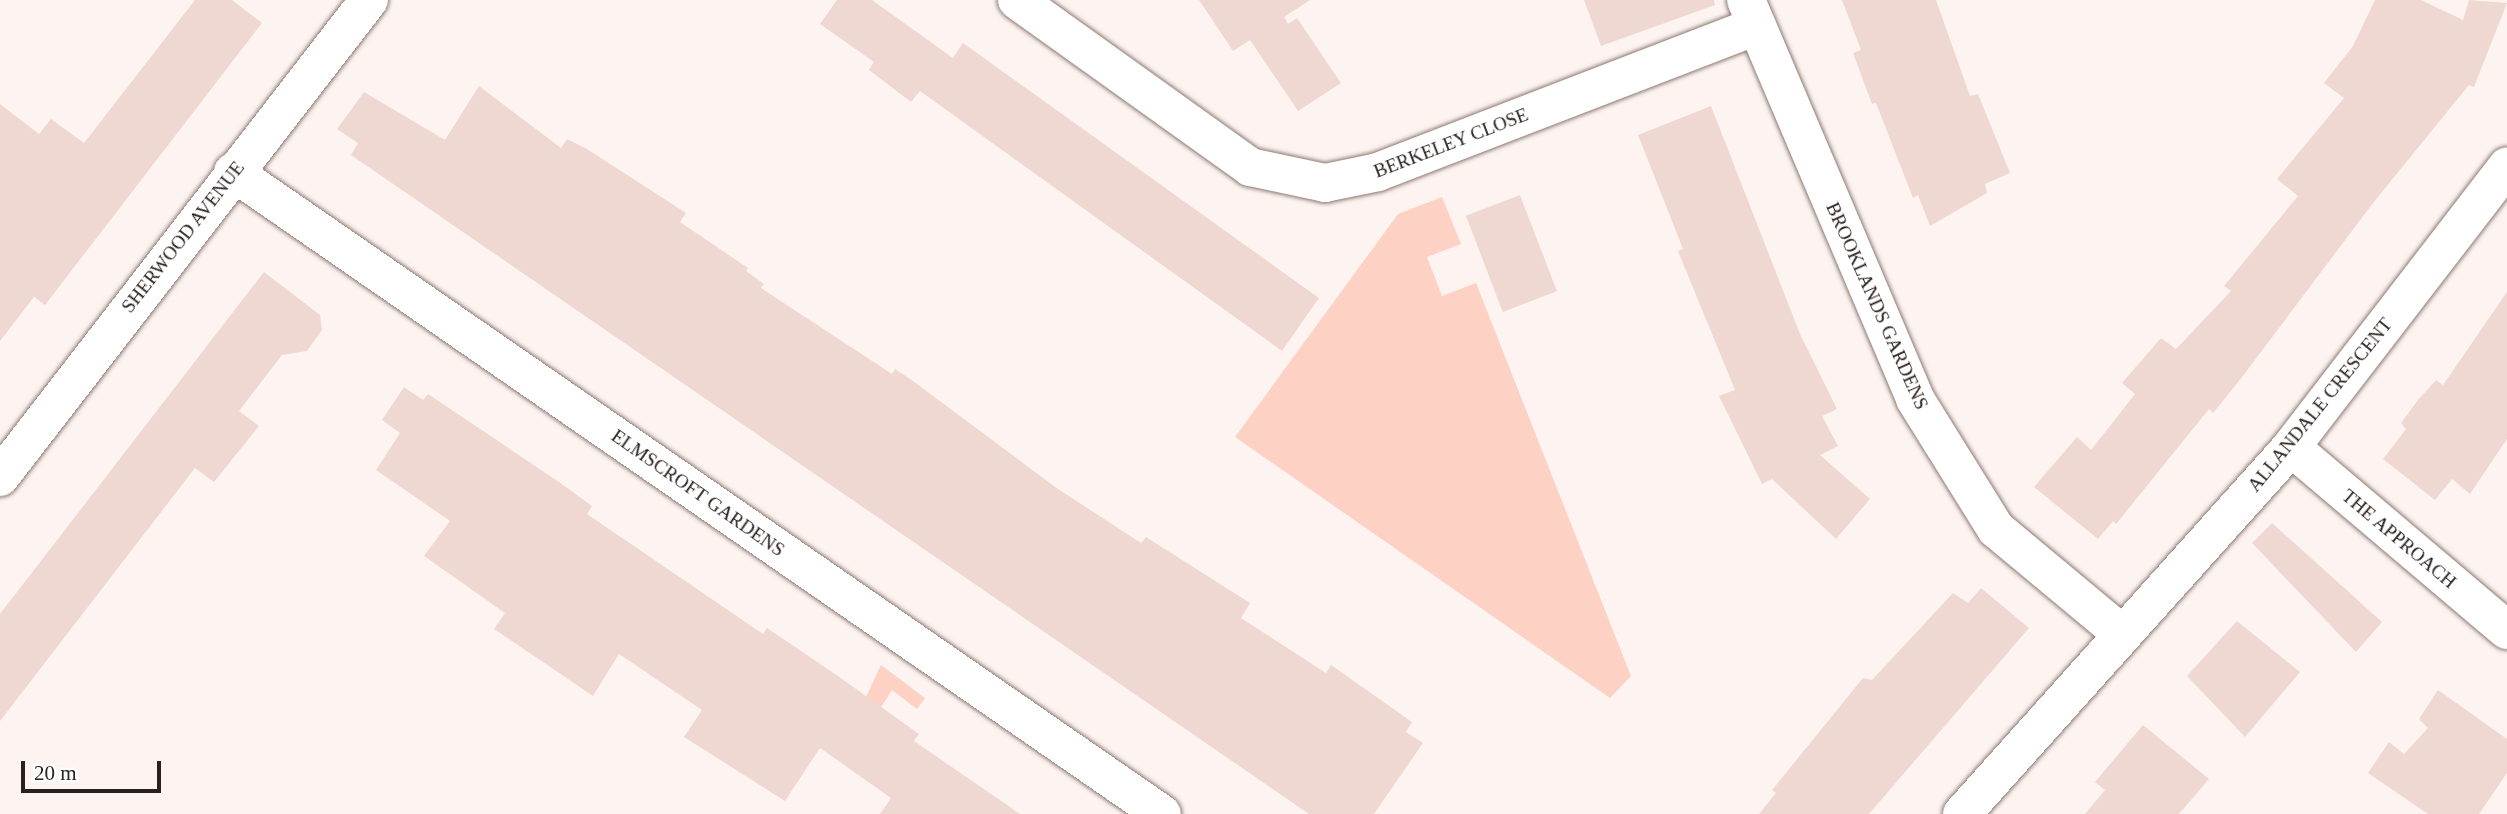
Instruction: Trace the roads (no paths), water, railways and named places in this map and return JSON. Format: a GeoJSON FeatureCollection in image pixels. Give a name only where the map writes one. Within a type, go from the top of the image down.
{"type":"FeatureCollection","features":[{"type":"Feature","properties":{"kind":"street","name":"SHERWOOD AVENUE"},"geometry":{"type":"LineString","coordinates":[[0,477],[233,172],[369,0]]}},
{"type":"Feature","properties":{"kind":"street","name":"BERKELEY CLOSE"},"geometry":{"type":"LineString","coordinates":[[1017,0],[1250,167],[1325,183],[1378,173],[1752,13]]}},
{"type":"Feature","properties":{"kind":"street","name":"BROOKLANDS GARDENS"},"geometry":{"type":"LineString","coordinates":[[1752,13],[1915,399],[1996,529],[2121,633]]}},
{"type":"Feature","properties":{"kind":"street","name":"ALLANDALE CRESCENT"},"geometry":{"type":"LineString","coordinates":[[1962,814],[2121,633],[2291,447],[2507,167]]}},
{"type":"Feature","properties":{"kind":"street","name":"ELMSCROFT GARDENS"},"geometry":{"type":"LineString","coordinates":[[233,172],[1162,814]]}},
{"type":"Feature","properties":{"kind":"street","name":"THE APPROACH"},"geometry":{"type":"LineString","coordinates":[[2291,447],[2507,631]]}}]}
